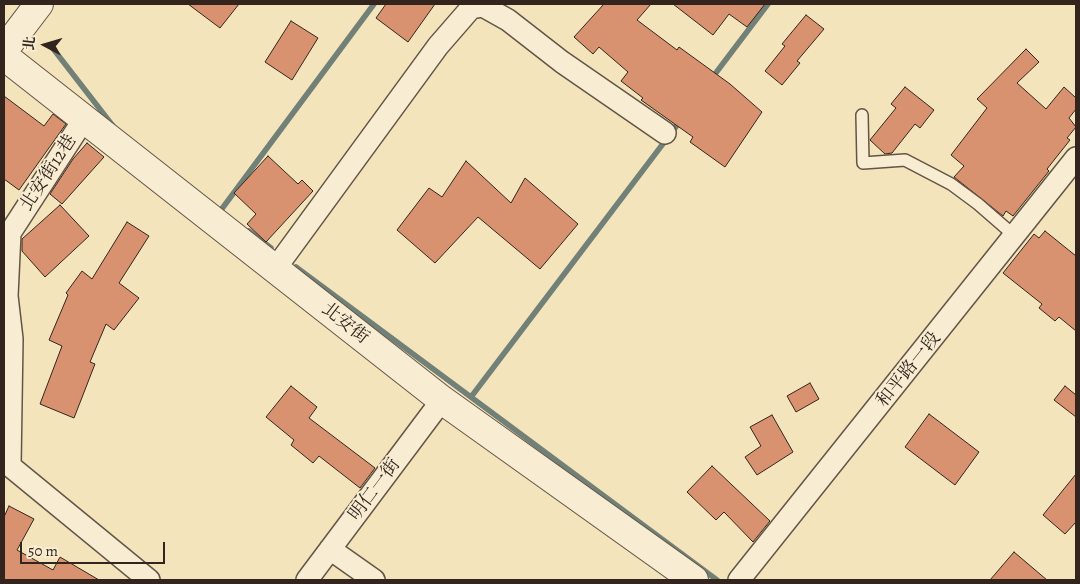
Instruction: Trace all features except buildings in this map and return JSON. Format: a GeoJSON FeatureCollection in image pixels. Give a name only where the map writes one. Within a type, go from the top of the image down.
{"type":"FeatureCollection","features":[{"type":"Feature","properties":{"kind":"street"},"geometry":{"type":"LineString","coordinates":[[275,269],[438,46],[472,8],[483,6],[508,20],[562,62],[665,133]]}},
{"type":"Feature","properties":{"kind":"street"},"geometry":{"type":"LineString","coordinates":[[4,50],[29,12]]}},
{"type":"Feature","properties":{"kind":"street","name":"北安街"},"geometry":{"type":"LineString","coordinates":[[4,56],[442,400],[694,580]]}},
{"type":"Feature","properties":{"kind":"street","name":"北安街12巷"},"geometry":{"type":"LineString","coordinates":[[84,119],[10,233],[7,296],[12,339],[10,466],[149,580]]}},
{"type":"Feature","properties":{"kind":"street","name":"和平路一段"},"geometry":{"type":"LineString","coordinates":[[739,580],[1016,237],[1076,158]]}},
{"type":"Feature","properties":{"kind":"street","name":"明仁一街"},"geometry":{"type":"LineString","coordinates":[[307,580],[442,400]]}},
{"type":"Feature","properties":{"kind":"street"},"geometry":{"type":"LineString","coordinates":[[330,550],[374,580]]}},
{"type":"Feature","properties":{"kind":"lane"},"geometry":{"type":"LineString","coordinates":[[862,115],[863,163],[905,160],[951,184],[978,204],[1016,237]]}},
{"type":"Feature","properties":{"kind":"waterway"},"geometry":{"type":"LineString","coordinates":[[221,210],[374,4]]}},
{"type":"Feature","properties":{"kind":"waterway"},"geometry":{"type":"LineString","coordinates":[[712,78],[768,4]]}},
{"type":"Feature","properties":{"kind":"waterway"},"geometry":{"type":"LineString","coordinates":[[51,46],[113,126]]}},
{"type":"Feature","properties":{"kind":"waterway"},"geometry":{"type":"LineString","coordinates":[[471,397],[681,120]]}},
{"type":"Feature","properties":{"kind":"waterway"},"geometry":{"type":"LineString","coordinates":[[249,231],[271,248]]}},
{"type":"Feature","properties":{"kind":"waterway"},"geometry":{"type":"LineString","coordinates":[[296,267],[717,580]]}}]}
